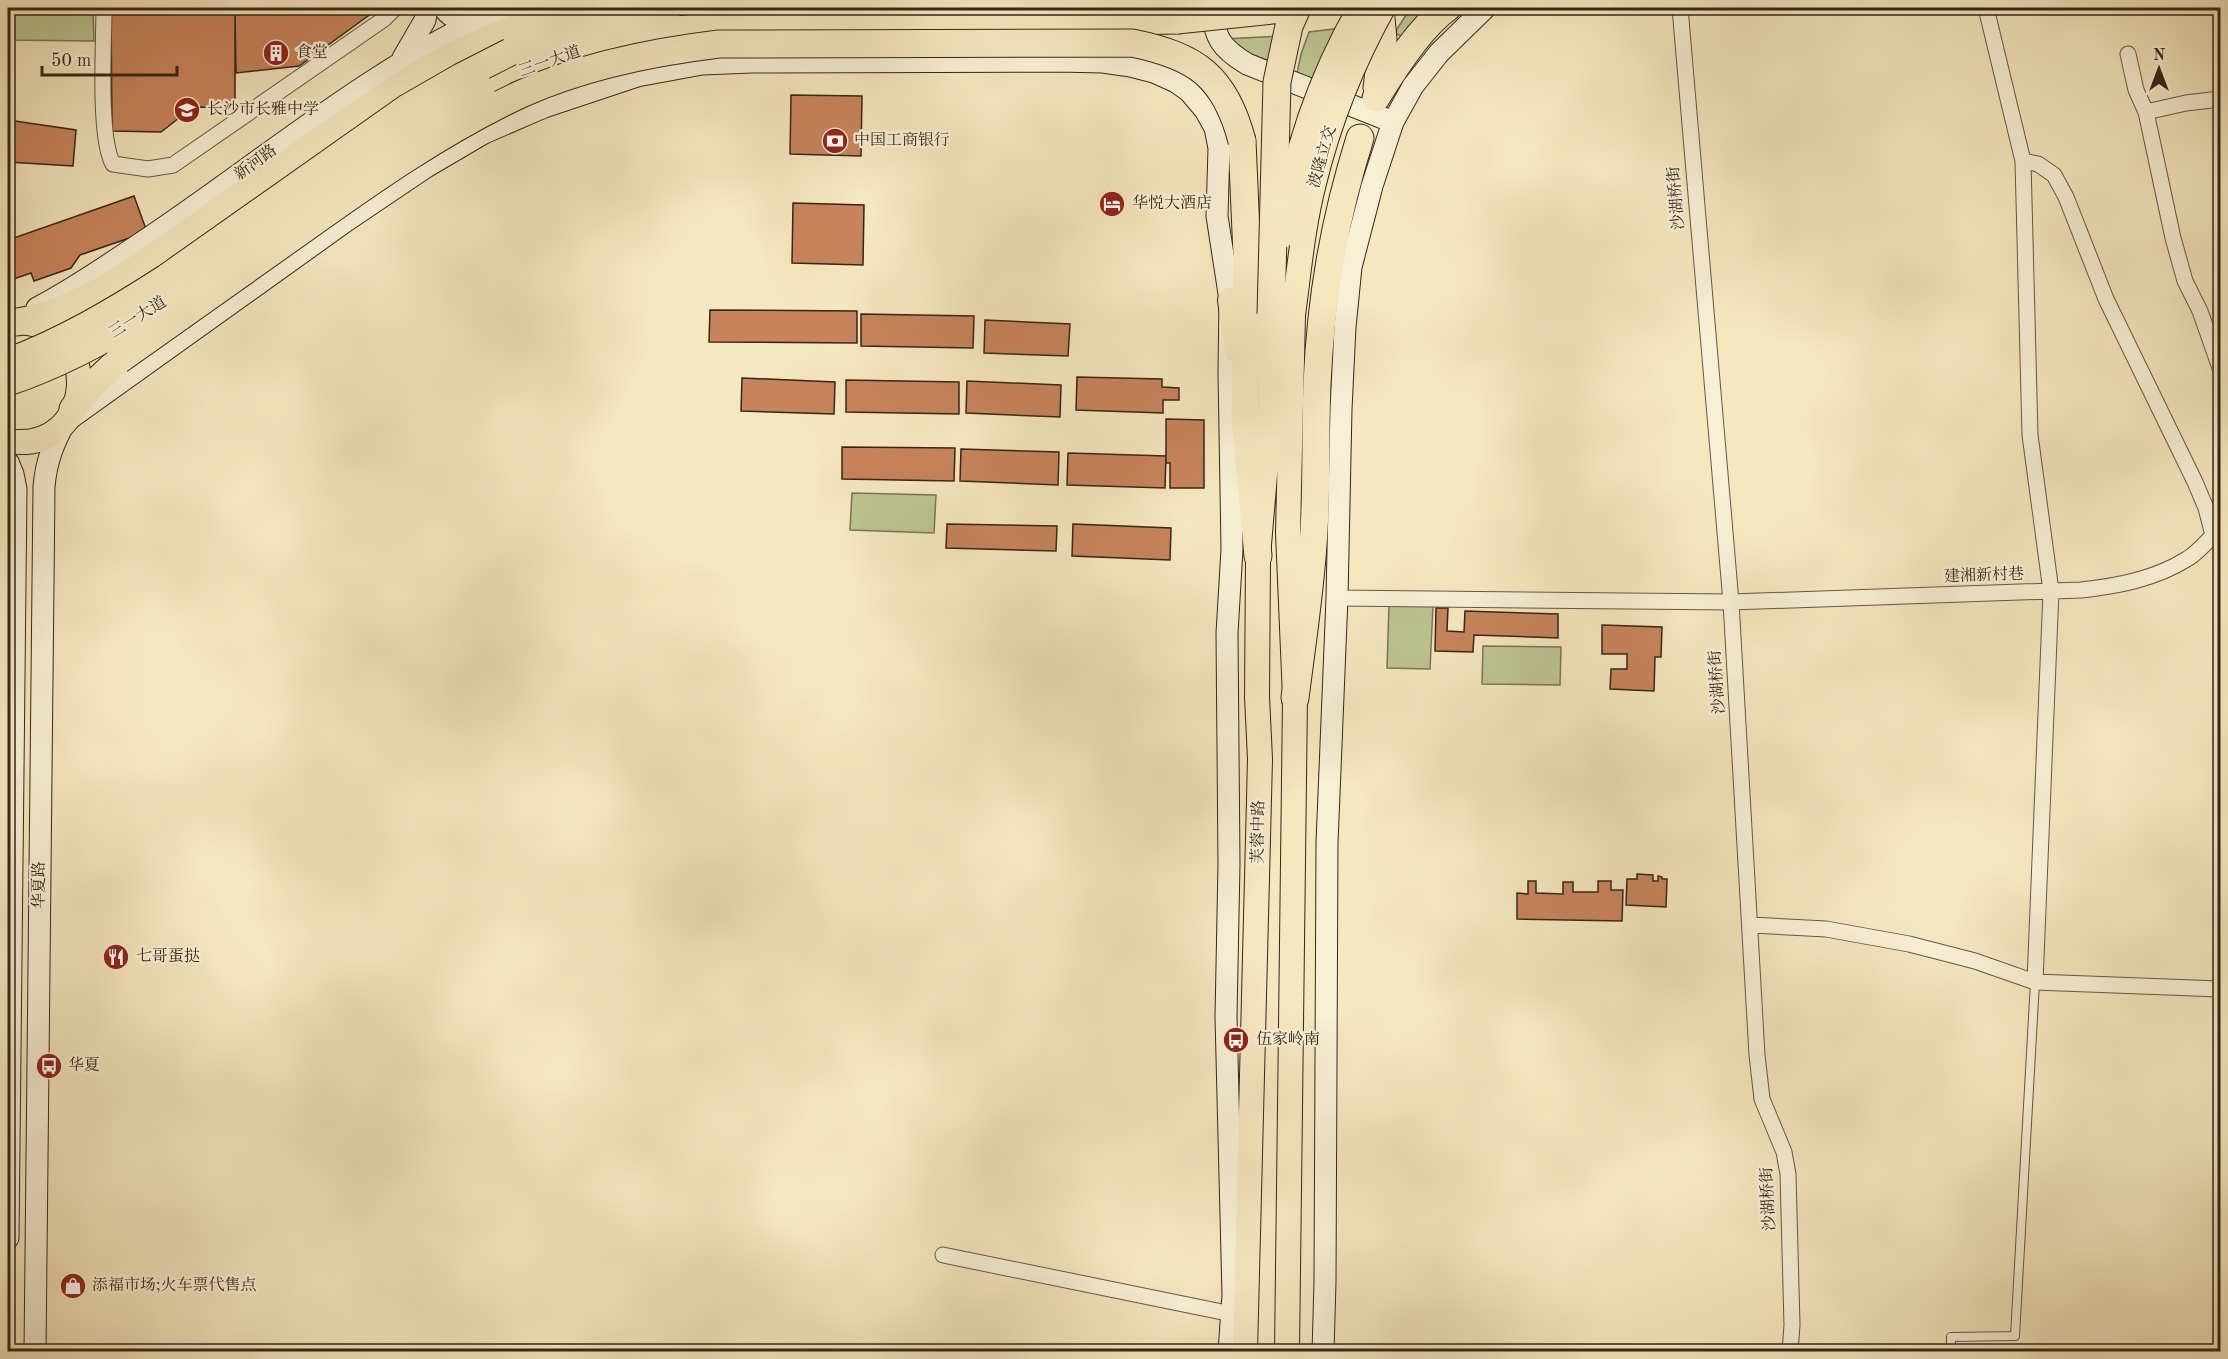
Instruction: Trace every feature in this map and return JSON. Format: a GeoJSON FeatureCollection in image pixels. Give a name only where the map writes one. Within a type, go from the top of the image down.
{"type":"FeatureCollection","features":[{"type":"Feature","properties":{"kind":"highway"},"geometry":{"type":"LineString","coordinates":[[11,322],[38,319],[54,314],[91,296],[148,261],[389,93],[456,55],[479,32],[528,24],[574,8]]}},
{"type":"Feature","properties":{"kind":"highway","name":"三一大道"},"geometry":{"type":"LineString","coordinates":[[644,19],[668,8]]}},
{"type":"Feature","properties":{"kind":"highway","name":"三一大道"},"geometry":{"type":"LineString","coordinates":[[8,382],[119,332],[151,312],[379,151],[438,113],[557,47],[582,27],[644,19],[720,24],[810,21],[1177,20],[1292,8]]}},
{"type":"Feature","properties":{"kind":"highway"},"geometry":{"type":"LineString","coordinates":[[1282,315],[1277,82],[1289,26],[1297,8]]}},
{"type":"Feature","properties":{"kind":"highway"},"geometry":{"type":"LineString","coordinates":[[1382,8],[1383,39],[1376,99],[1392,72],[1416,40],[1447,8]]}},
{"type":"Feature","properties":{"kind":"highway"},"geometry":{"type":"LineString","coordinates":[[644,19],[719,44]]}},
{"type":"Feature","properties":{"kind":"highway"},"geometry":{"type":"LineString","coordinates":[[479,32],[557,47]]}},
{"type":"Feature","properties":{"kind":"highway"},"geometry":{"type":"LineString","coordinates":[[69,416],[87,390],[119,360],[375,178],[457,126],[504,102],[556,81],[614,63],[673,49],[719,44],[1132,43],[1163,50],[1187,60],[1211,78],[1226,99],[1237,121],[1242,141],[1247,255],[1245,418],[1258,556]]}},
{"type":"Feature","properties":{"kind":"highway"},"geometry":{"type":"LineString","coordinates":[[504,102],[557,47]]}},
{"type":"Feature","properties":{"kind":"highway","name":"三一大道"},"geometry":{"type":"LineString","coordinates":[[8,362],[63,339],[133,300],[407,108],[461,77],[510,52],[557,47]]}},
{"type":"Feature","properties":{"kind":"highway"},"geometry":{"type":"LineString","coordinates":[[1295,698],[1314,531],[1317,384],[1322,308],[1330,253],[1341,203],[1360,138]]}},
{"type":"Feature","properties":{"kind":"main road","name":"波隆立交"},"geometry":{"type":"LineString","coordinates":[[1282,315],[1283,228],[1294,168],[1326,74],[1360,8]]}},
{"type":"Feature","properties":{"kind":"main road","name":"波隆立交"},"geometry":{"type":"LineString","coordinates":[[1282,315],[1299,268],[1314,183],[1332,123],[1356,62],[1382,8]]}},
{"type":"Feature","properties":{"kind":"main road"},"geometry":{"type":"LineString","coordinates":[[1230,300],[1245,418]]}},
{"type":"Feature","properties":{"kind":"main road","name":"芙蓉中路"},"geometry":{"type":"LineString","coordinates":[[1245,1352],[1260,759],[1257,697],[1258,556],[1270,417],[1282,315]]}},
{"type":"Feature","properties":{"kind":"main road"},"geometry":{"type":"LineString","coordinates":[[1282,315],[1295,698],[1287,1352]]}},
{"type":"Feature","properties":{"kind":"main road"},"geometry":{"type":"LineString","coordinates":[[8,441],[18,443],[36,441],[52,434],[69,416],[79,395],[80,379],[77,364],[70,350],[60,338],[33,323],[11,322]]}},
{"type":"Feature","properties":{"kind":"street"},"geometry":{"type":"LineString","coordinates":[[104,8],[105,125],[108,155],[113,164],[148,169],[173,165],[384,19],[395,8]]}},
{"type":"Feature","properties":{"kind":"street"},"geometry":{"type":"LineString","coordinates":[[401,61],[425,20],[427,8]]}},
{"type":"Feature","properties":{"kind":"street"},"geometry":{"type":"LineString","coordinates":[[444,8],[452,18],[463,21],[479,32]]}},
{"type":"Feature","properties":{"kind":"street","name":"新河路"},"geometry":{"type":"LineString","coordinates":[[11,322],[59,296],[186,214],[401,61],[479,32],[505,8]]}},
{"type":"Feature","properties":{"kind":"street"},"geometry":{"type":"LineString","coordinates":[[1210,8],[1217,39],[1224,49],[1247,64],[1393,122]]}},
{"type":"Feature","properties":{"kind":"street"},"geometry":{"type":"LineString","coordinates":[[1323,1352],[1327,843],[1337,598],[1341,409],[1351,267],[1369,196],[1393,122],[1413,86],[1439,53],[1485,8]]}},
{"type":"Feature","properties":{"kind":"street","name":"沙湖桥街"},"geometry":{"type":"LineString","coordinates":[[1680,8],[1731,602],[1757,1055],[1762,1099],[1784,1152],[1788,1174],[1791,1352]]}},
{"type":"Feature","properties":{"kind":"street"},"geometry":{"type":"LineString","coordinates":[[1986,8],[2023,161],[2030,435],[2051,591],[2035,982]]}},
{"type":"Feature","properties":{"kind":"street"},"geometry":{"type":"LineString","coordinates":[[1189,91],[1224,49]]}},
{"type":"Feature","properties":{"kind":"street"},"geometry":{"type":"LineString","coordinates":[[2128,54],[2136,90],[2146,112],[2172,238],[2185,281],[2200,312],[2220,366]]}},
{"type":"Feature","properties":{"kind":"street"},"geometry":{"type":"LineString","coordinates":[[69,416],[426,167],[484,133],[544,107],[637,76],[702,64],[753,62],[1103,62],[1154,72],[1189,91],[1205,110],[1215,128],[1219,148],[1217,216],[1230,300],[1232,549],[1227,633],[1229,864],[1226,1017],[1233,1295],[1229,1352]]}},
{"type":"Feature","properties":{"kind":"street"},"geometry":{"type":"LineString","coordinates":[[2146,112],[2186,103],[2220,99]]}},
{"type":"Feature","properties":{"kind":"street"},"geometry":{"type":"LineString","coordinates":[[2023,161],[2038,164],[2054,175],[2066,197],[2106,299],[2217,531]]}},
{"type":"Feature","properties":{"kind":"street","name":"华夏路"},"geometry":{"type":"LineString","coordinates":[[35,1352],[44,487],[46,464],[69,416]]}},
{"type":"Feature","properties":{"kind":"street","name":"华夏路"},"geometry":{"type":"LineString","coordinates":[[8,462],[16,489],[8,1238]]}},
{"type":"Feature","properties":{"kind":"street","name":"建湘新村巷"},"geometry":{"type":"LineString","coordinates":[[1337,598],[1731,602],[2114,587],[2152,576],[2188,559],[2217,531]]}},
{"type":"Feature","properties":{"kind":"street"},"geometry":{"type":"LineString","coordinates":[[1751,925],[1826,928],[1909,944],[1975,961],[2035,982],[2220,989]]}},
{"type":"Feature","properties":{"kind":"street"},"geometry":{"type":"LineString","coordinates":[[943,1255],[1232,1314]]}},
{"type":"Feature","properties":{"kind":"lane"},"geometry":{"type":"LineString","coordinates":[[1952,1352],[1951,1336],[2015,1336],[2035,982]]}},
{"type":"Feature","properties":{"kind":"green space"},"geometry":{"type":"Polygon","coordinates":[[[8,8],[93,8],[94,41],[8,40],[8,8]]]}},
{"type":"Feature","properties":{"kind":"green space"},"geometry":{"type":"Polygon","coordinates":[[[1410,9],[1427,9],[1404,39],[1395,32],[1410,9]]]}},
{"type":"Feature","properties":{"kind":"green space"},"geometry":{"type":"Polygon","coordinates":[[[1342,28],[1317,86],[1296,78],[1309,32],[1342,28]]]}},
{"type":"Feature","properties":{"kind":"green space"},"geometry":{"type":"Polygon","coordinates":[[[1279,36],[1271,70],[1225,39],[1279,36]]]}},
{"type":"Feature","properties":{"kind":"green space"},"geometry":{"type":"Polygon","coordinates":[[[852,493],[936,495],[934,533],[850,530],[852,493]]]}},
{"type":"Feature","properties":{"kind":"green space"},"geometry":{"type":"Polygon","coordinates":[[[1389,605],[1433,606],[1430,669],[1387,668],[1389,605]]]}},
{"type":"Feature","properties":{"kind":"green space"},"geometry":{"type":"Polygon","coordinates":[[[1483,646],[1561,647],[1560,685],[1482,684],[1483,646]]]}},
{"type":"Feature","properties":{"kind":"building"},"geometry":{"type":"Polygon","coordinates":[[[111,8],[235,8],[235,108],[193,107],[161,132],[112,131],[111,8]]]}},
{"type":"Feature","properties":{"kind":"building","name":"食堂"},"geometry":{"type":"Polygon","coordinates":[[[235,8],[379,8],[299,66],[236,73],[235,8]]]}},
{"type":"Feature","properties":{"kind":"building"},"geometry":{"type":"Polygon","coordinates":[[[791,95],[862,96],[861,156],[790,154],[791,95]]]}},
{"type":"Feature","properties":{"kind":"building"},"geometry":{"type":"Polygon","coordinates":[[[8,120],[76,130],[73,166],[8,162],[8,120]]]}},
{"type":"Feature","properties":{"kind":"building"},"geometry":{"type":"Polygon","coordinates":[[[134,196],[147,232],[80,255],[71,268],[34,281],[31,273],[8,281],[8,240],[134,196]]]}},
{"type":"Feature","properties":{"kind":"building"},"geometry":{"type":"Polygon","coordinates":[[[793,203],[864,205],[863,265],[792,263],[793,203]]]}},
{"type":"Feature","properties":{"kind":"building"},"geometry":{"type":"Polygon","coordinates":[[[710,310],[857,311],[857,343],[709,342],[710,310]]]}},
{"type":"Feature","properties":{"kind":"building"},"geometry":{"type":"Polygon","coordinates":[[[861,314],[974,316],[973,348],[861,346],[861,314]]]}},
{"type":"Feature","properties":{"kind":"building"},"geometry":{"type":"Polygon","coordinates":[[[985,320],[1070,324],[1068,356],[984,353],[985,320]]]}},
{"type":"Feature","properties":{"kind":"building"},"geometry":{"type":"Polygon","coordinates":[[[1077,377],[1162,379],[1162,387],[1179,388],[1179,400],[1163,400],[1163,413],[1076,410],[1077,377]]]}},
{"type":"Feature","properties":{"kind":"building"},"geometry":{"type":"Polygon","coordinates":[[[742,378],[835,382],[834,414],[741,411],[742,378]]]}},
{"type":"Feature","properties":{"kind":"building"},"geometry":{"type":"Polygon","coordinates":[[[846,380],[959,382],[959,414],[846,412],[846,380]]]}},
{"type":"Feature","properties":{"kind":"building"},"geometry":{"type":"Polygon","coordinates":[[[967,381],[1061,385],[1060,417],[966,413],[967,381]]]}},
{"type":"Feature","properties":{"kind":"building"},"geometry":{"type":"Polygon","coordinates":[[[1166,419],[1204,420],[1204,488],[1170,488],[1170,463],[1166,463],[1166,419]]]}},
{"type":"Feature","properties":{"kind":"building"},"geometry":{"type":"Polygon","coordinates":[[[842,447],[955,448],[954,481],[842,479],[842,447]]]}},
{"type":"Feature","properties":{"kind":"building"},"geometry":{"type":"Polygon","coordinates":[[[961,449],[1059,452],[1058,485],[960,481],[961,449]]]}},
{"type":"Feature","properties":{"kind":"building"},"geometry":{"type":"Polygon","coordinates":[[[1068,453],[1166,456],[1165,488],[1067,485],[1068,453]]]}},
{"type":"Feature","properties":{"kind":"building"},"geometry":{"type":"Polygon","coordinates":[[[947,524],[1057,526],[1056,551],[946,548],[947,524]]]}},
{"type":"Feature","properties":{"kind":"building"},"geometry":{"type":"Polygon","coordinates":[[[1073,524],[1171,528],[1170,560],[1072,556],[1073,524]]]}},
{"type":"Feature","properties":{"kind":"building"},"geometry":{"type":"Polygon","coordinates":[[[1436,608],[1448,608],[1447,631],[1464,632],[1465,611],[1558,614],[1558,638],[1474,635],[1473,652],[1435,651],[1436,608]]]}},
{"type":"Feature","properties":{"kind":"building"},"geometry":{"type":"Polygon","coordinates":[[[1602,625],[1662,627],[1661,657],[1655,657],[1654,691],[1610,689],[1611,669],[1627,669],[1627,654],[1602,654],[1602,625]]]}},
{"type":"Feature","properties":{"kind":"building"},"geometry":{"type":"Polygon","coordinates":[[[1637,874],[1653,875],[1653,881],[1658,881],[1658,876],[1667,879],[1666,907],[1626,905],[1627,879],[1637,879],[1637,874]]]}},
{"type":"Feature","properties":{"kind":"building"},"geometry":{"type":"Polygon","coordinates":[[[1528,881],[1536,881],[1536,893],[1563,894],[1563,882],[1573,882],[1573,892],[1598,892],[1598,881],[1611,881],[1611,890],[1623,890],[1622,921],[1517,919],[1517,893],[1528,894],[1528,881]]]}},
{"type":"Feature","properties":{"kind":"place","name":"食堂"},"geometry":{"type":"Point","coordinates":[276,53]}},
{"type":"Feature","properties":{"kind":"place","name":"长沙市长雅中学"},"geometry":{"type":"Point","coordinates":[187,110]}},
{"type":"Feature","properties":{"kind":"place","name":"中国工商银行"},"geometry":{"type":"Point","coordinates":[835,141]}},
{"type":"Feature","properties":{"kind":"place","name":"华悦大酒店"},"geometry":{"type":"Point","coordinates":[1112,204]}},
{"type":"Feature","properties":{"kind":"place","name":"七哥蛋挞"},"geometry":{"type":"Point","coordinates":[116,957]}},
{"type":"Feature","properties":{"kind":"place","name":"伍家岭南"},"geometry":{"type":"Point","coordinates":[1236,1040]}},
{"type":"Feature","properties":{"kind":"place","name":"华夏"},"geometry":{"type":"Point","coordinates":[49,1066]}},
{"type":"Feature","properties":{"kind":"place","name":"添福市场;火车票代售点"},"geometry":{"type":"Point","coordinates":[73,1286]}}]}
